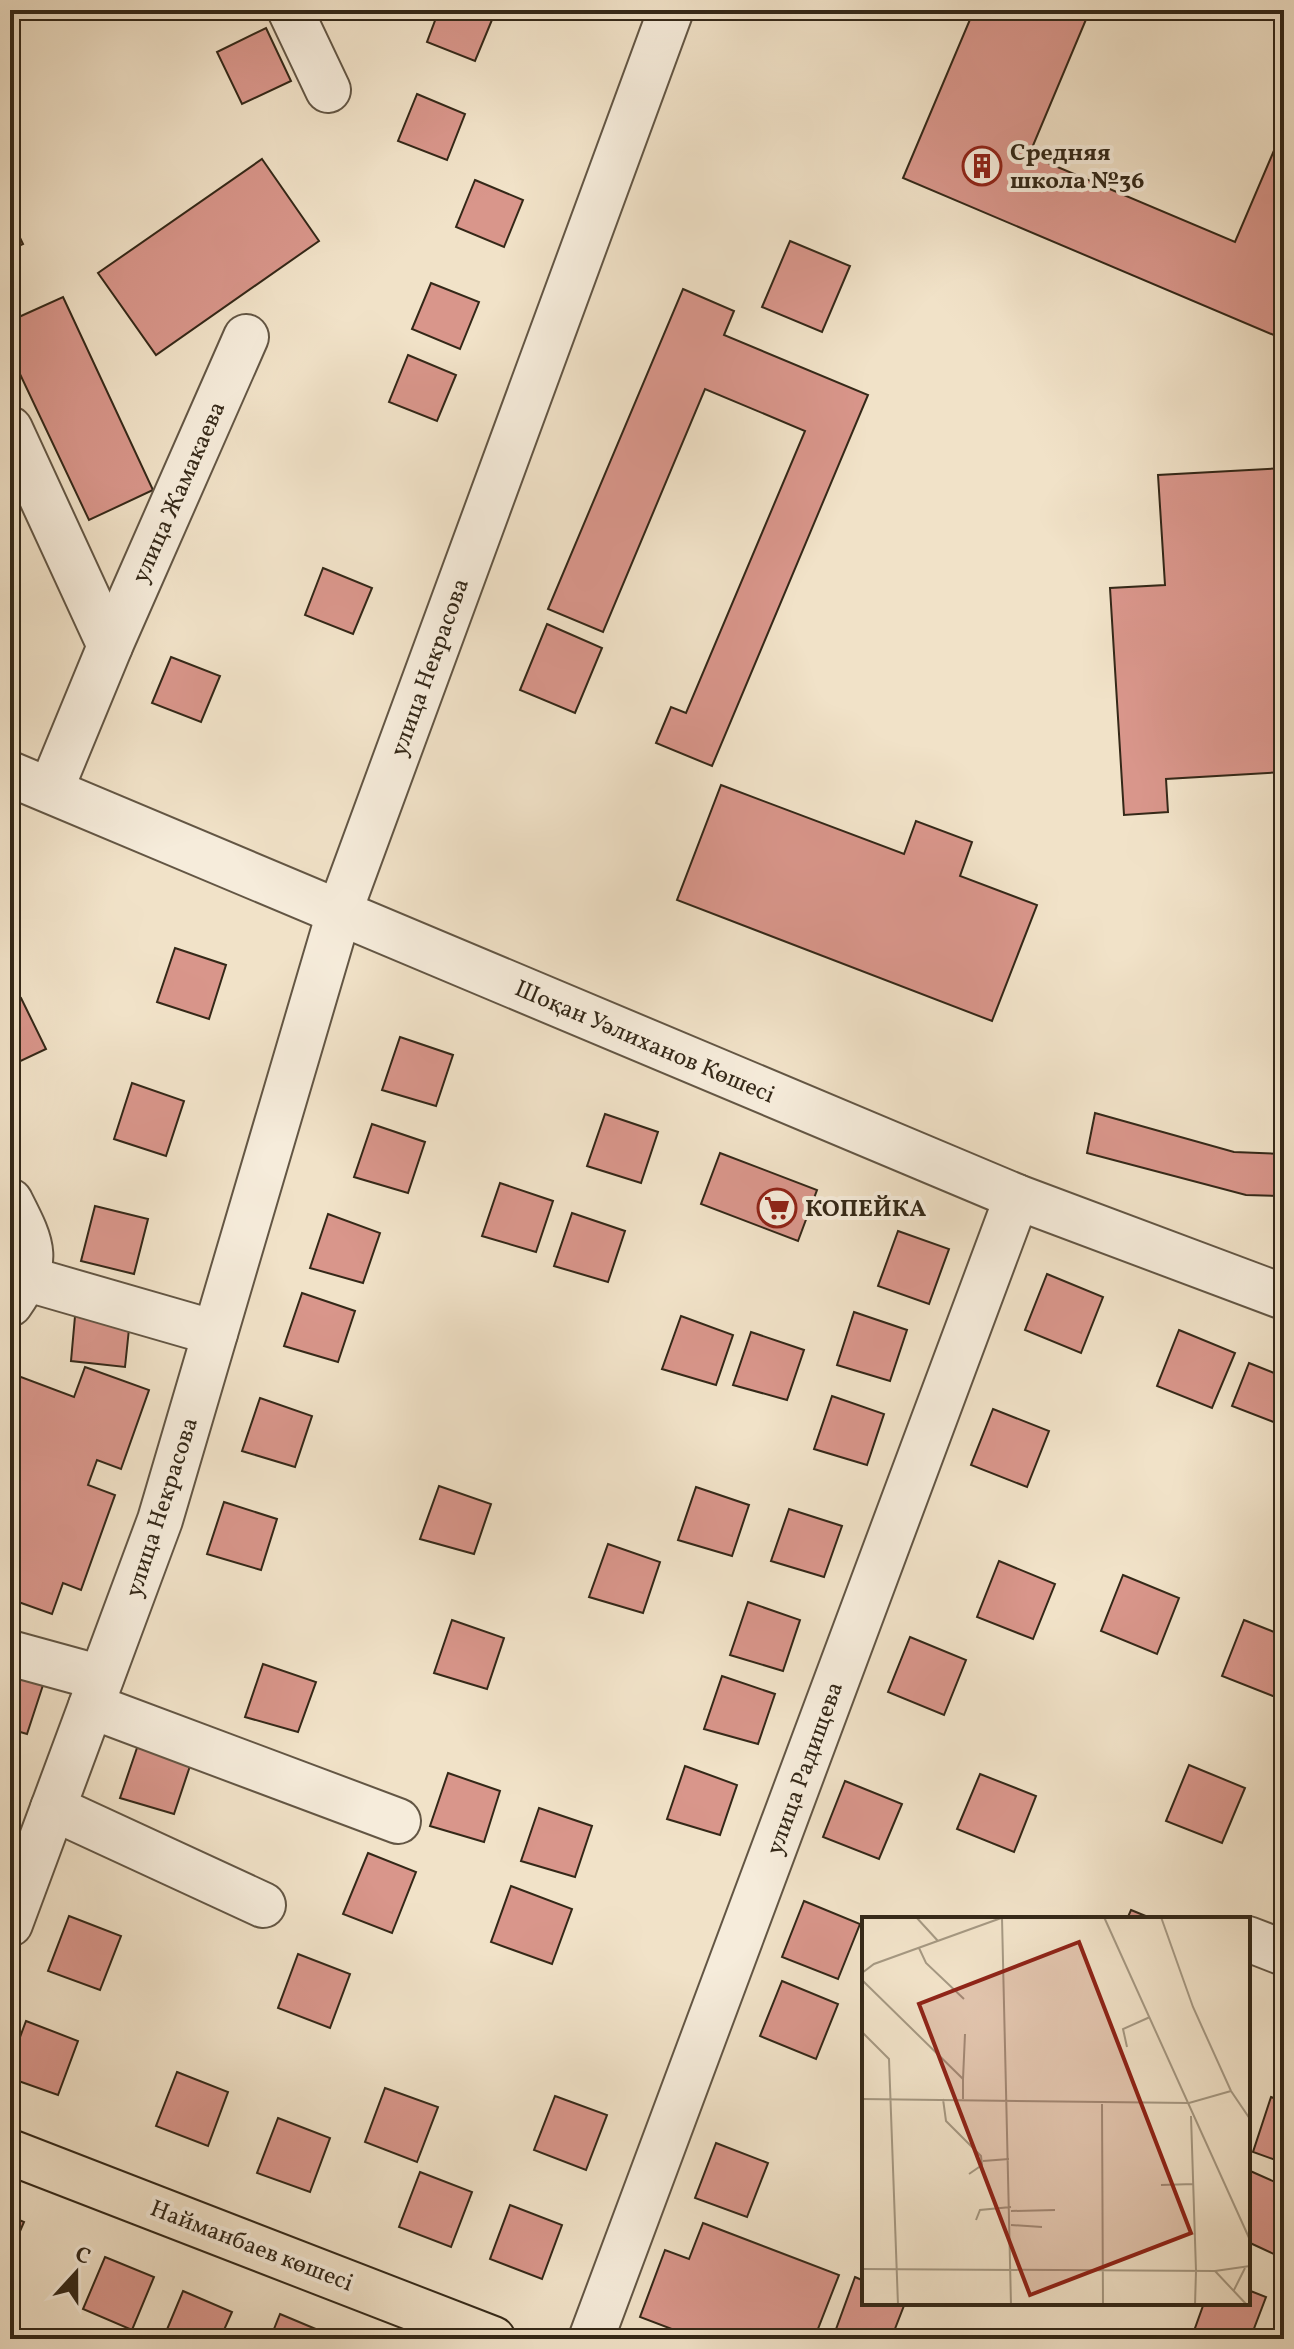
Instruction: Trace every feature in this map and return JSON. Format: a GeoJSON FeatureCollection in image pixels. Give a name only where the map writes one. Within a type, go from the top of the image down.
{"type":"FeatureCollection","features":[{"type":"Feature","properties":{"kind":"main road","name":"Найманбаев көшесі"},"geometry":{"type":"LineString","coordinates":[[10,2152],[493,2339]]}},
{"type":"Feature","properties":{"kind":"street"},"geometry":{"type":"LineString","coordinates":[[290,10],[328,90]]}},
{"type":"Feature","properties":{"kind":"street","name":"улица Некрасова"},"geometry":{"type":"LineString","coordinates":[[10,1924],[160,1520],[339,913],[671,10]]}},
{"type":"Feature","properties":{"kind":"street","name":"улица Жамакаева"},"geometry":{"type":"LineString","coordinates":[[51,789],[110,646],[246,337]]}},
{"type":"Feature","properties":{"kind":"street"},"geometry":{"type":"LineString","coordinates":[[10,429],[110,646]]}},
{"type":"Feature","properties":{"kind":"street","name":"Шоқан Уәлиханов Көшесі"},"geometry":{"type":"LineString","coordinates":[[10,774],[1017,1197],[1284,1297]]}},
{"type":"Feature","properties":{"kind":"street","name":"улица Радищева"},"geometry":{"type":"LineString","coordinates":[[591,2339],[1017,1197]]}},
{"type":"Feature","properties":{"kind":"street"},"geometry":{"type":"LineString","coordinates":[[10,1201],[30,1241],[19,1291],[215,1333]]}},
{"type":"Feature","properties":{"kind":"street"},"geometry":{"type":"LineString","coordinates":[[10,1653],[398,1821]]}},
{"type":"Feature","properties":{"kind":"street"},"geometry":{"type":"LineString","coordinates":[[53,1808],[263,1905]]}},
{"type":"Feature","properties":{"kind":"street"},"geometry":{"type":"LineString","coordinates":[[1250,1940],[1284,1953]]}},
{"type":"Feature","properties":{"kind":"building"},"geometry":{"type":"Polygon","coordinates":[[[439,10],[482,10],[494,15],[475,61],[427,42],[439,10]]]}},
{"type":"Feature","properties":{"kind":"building","name":"Средняя школа №36"},"geometry":{"type":"Polygon","coordinates":[[[974,10],[1090,10],[1029,155],[1235,242],[1284,127],[1284,317],[1276,336],[903,178],[974,10]]]}},
{"type":"Feature","properties":{"kind":"building"},"geometry":{"type":"Polygon","coordinates":[[[266,28],[291,81],[242,104],[217,52],[266,28]]]}},
{"type":"Feature","properties":{"kind":"building"},"geometry":{"type":"Polygon","coordinates":[[[417,94],[465,114],[447,160],[398,141],[417,94]]]}},
{"type":"Feature","properties":{"kind":"building"},"geometry":{"type":"Polygon","coordinates":[[[262,159],[319,241],[156,355],[98,273],[262,159]]]}},
{"type":"Feature","properties":{"kind":"building"},"geometry":{"type":"Polygon","coordinates":[[[475,180],[523,200],[504,247],[456,227],[475,180]]]}},
{"type":"Feature","properties":{"kind":"building"},"geometry":{"type":"Polygon","coordinates":[[[10,217],[23,244],[10,250],[10,217]]]}},
{"type":"Feature","properties":{"kind":"building"},"geometry":{"type":"Polygon","coordinates":[[[790,241],[850,266],[822,332],[762,307],[790,241]]]}},
{"type":"Feature","properties":{"kind":"building"},"geometry":{"type":"Polygon","coordinates":[[[431,283],[479,302],[460,349],[412,329],[431,283]]]}},
{"type":"Feature","properties":{"kind":"building"},"geometry":{"type":"Polygon","coordinates":[[[683,289],[734,311],[724,335],[868,395],[712,766],[656,743],[671,707],[686,713],[805,431],[705,389],[603,632],[548,609],[683,289]]]}},
{"type":"Feature","properties":{"kind":"building"},"geometry":{"type":"Polygon","coordinates":[[[63,297],[153,490],[89,520],[10,353],[10,321],[63,297]]]}},
{"type":"Feature","properties":{"kind":"building"},"geometry":{"type":"Polygon","coordinates":[[[408,355],[456,375],[437,421],[389,402],[408,355]]]}},
{"type":"Feature","properties":{"kind":"building"},"geometry":{"type":"Polygon","coordinates":[[[1284,468],[1284,772],[1166,779],[1168,812],[1124,815],[1110,588],[1165,585],[1158,475],[1284,468]]]}},
{"type":"Feature","properties":{"kind":"building"},"geometry":{"type":"Polygon","coordinates":[[[323,568],[372,588],[353,634],[305,615],[323,568]]]}},
{"type":"Feature","properties":{"kind":"building"},"geometry":{"type":"Polygon","coordinates":[[[547,624],[602,648],[575,713],[520,690],[547,624]]]}},
{"type":"Feature","properties":{"kind":"building"},"geometry":{"type":"Polygon","coordinates":[[[171,657],[220,676],[201,722],[152,703],[171,657]]]}},
{"type":"Feature","properties":{"kind":"building"},"geometry":{"type":"Polygon","coordinates":[[[721,785],[904,854],[916,821],[972,842],[960,876],[1037,905],[992,1021],[677,900],[721,785]]]}},
{"type":"Feature","properties":{"kind":"building"},"geometry":{"type":"Polygon","coordinates":[[[175,948],[226,965],[209,1019],[157,1002],[175,948]]]}},
{"type":"Feature","properties":{"kind":"building"},"geometry":{"type":"Polygon","coordinates":[[[21,998],[46,1049],[10,1066],[10,1003],[21,998]]]}},
{"type":"Feature","properties":{"kind":"building"},"geometry":{"type":"Polygon","coordinates":[[[400,1037],[453,1055],[436,1106],[382,1090],[400,1037]]]}},
{"type":"Feature","properties":{"kind":"building"},"geometry":{"type":"Polygon","coordinates":[[[132,1083],[184,1101],[166,1156],[114,1139],[132,1083]]]}},
{"type":"Feature","properties":{"kind":"building"},"geometry":{"type":"Polygon","coordinates":[[[1095,1113],[1234,1152],[1284,1154],[1284,1196],[1246,1195],[1087,1153],[1095,1113]]]}},
{"type":"Feature","properties":{"kind":"building"},"geometry":{"type":"Polygon","coordinates":[[[605,1114],[658,1132],[641,1183],[587,1166],[605,1114]]]}},
{"type":"Feature","properties":{"kind":"building"},"geometry":{"type":"Polygon","coordinates":[[[372,1124],[425,1142],[408,1193],[354,1177],[372,1124]]]}},
{"type":"Feature","properties":{"kind":"building"},"geometry":{"type":"Polygon","coordinates":[[[720,1153],[817,1190],[798,1241],[701,1204],[720,1153]]]}},
{"type":"Feature","properties":{"kind":"building"},"geometry":{"type":"Polygon","coordinates":[[[500,1183],[553,1201],[536,1252],[482,1236],[500,1183]]]}},
{"type":"Feature","properties":{"kind":"building"},"geometry":{"type":"Polygon","coordinates":[[[95,1206],[148,1219],[134,1274],[81,1261],[95,1206]]]}},
{"type":"Feature","properties":{"kind":"building"},"geometry":{"type":"Polygon","coordinates":[[[572,1213],[625,1231],[608,1282],[554,1266],[572,1213]]]}},
{"type":"Feature","properties":{"kind":"building"},"geometry":{"type":"Polygon","coordinates":[[[328,1214],[380,1233],[363,1283],[310,1268],[328,1214]]]}},
{"type":"Feature","properties":{"kind":"building"},"geometry":{"type":"Polygon","coordinates":[[[898,1231],[949,1249],[929,1304],[878,1286],[898,1231]]]}},
{"type":"Feature","properties":{"kind":"building"},"geometry":{"type":"Polygon","coordinates":[[[1047,1274],[1103,1297],[1081,1353],[1025,1330],[1047,1274]]]}},
{"type":"Feature","properties":{"kind":"building"},"geometry":{"type":"Polygon","coordinates":[[[302,1293],[355,1311],[338,1362],[284,1346],[302,1293]]]}},
{"type":"Feature","properties":{"kind":"building"},"geometry":{"type":"Polygon","coordinates":[[[76,1305],[131,1310],[125,1367],[71,1361],[76,1305]]]}},
{"type":"Feature","properties":{"kind":"building"},"geometry":{"type":"Polygon","coordinates":[[[854,1312],[907,1330],[890,1381],[837,1365],[854,1312]]]}},
{"type":"Feature","properties":{"kind":"building"},"geometry":{"type":"Polygon","coordinates":[[[681,1316],[733,1335],[716,1385],[662,1369],[681,1316]]]}},
{"type":"Feature","properties":{"kind":"building"},"geometry":{"type":"Polygon","coordinates":[[[1179,1330],[1235,1353],[1212,1408],[1157,1386],[1179,1330]]]}},
{"type":"Feature","properties":{"kind":"building"},"geometry":{"type":"Polygon","coordinates":[[[751,1332],[804,1350],[787,1400],[733,1385],[751,1332]]]}},
{"type":"Feature","properties":{"kind":"building"},"geometry":{"type":"Polygon","coordinates":[[[1249,1363],[1284,1377],[1284,1426],[1232,1406],[1249,1363]]]}},
{"type":"Feature","properties":{"kind":"building"},"geometry":{"type":"Polygon","coordinates":[[[85,1367],[149,1390],[121,1469],[97,1460],[88,1485],[115,1495],[81,1590],[63,1583],[52,1614],[10,1599],[10,1381],[13,1374],[74,1397],[85,1367]]]}},
{"type":"Feature","properties":{"kind":"building"},"geometry":{"type":"Polygon","coordinates":[[[832,1396],[884,1414],[867,1465],[814,1449],[832,1396]]]}},
{"type":"Feature","properties":{"kind":"building"},"geometry":{"type":"Polygon","coordinates":[[[260,1398],[312,1416],[295,1467],[242,1451],[260,1398]]]}},
{"type":"Feature","properties":{"kind":"building"},"geometry":{"type":"Polygon","coordinates":[[[993,1409],[1049,1431],[1027,1487],[971,1465],[993,1409]]]}},
{"type":"Feature","properties":{"kind":"building"},"geometry":{"type":"Polygon","coordinates":[[[439,1486],[491,1504],[474,1554],[420,1539],[439,1486]]]}},
{"type":"Feature","properties":{"kind":"building"},"geometry":{"type":"Polygon","coordinates":[[[696,1487],[749,1505],[732,1556],[678,1540],[696,1487]]]}},
{"type":"Feature","properties":{"kind":"building"},"geometry":{"type":"Polygon","coordinates":[[[224,1502],[277,1519],[261,1570],[207,1554],[224,1502]]]}},
{"type":"Feature","properties":{"kind":"building"},"geometry":{"type":"Polygon","coordinates":[[[789,1509],[842,1526],[824,1577],[771,1561],[789,1509]]]}},
{"type":"Feature","properties":{"kind":"building"},"geometry":{"type":"Polygon","coordinates":[[[608,1544],[660,1562],[643,1613],[589,1597],[608,1544]]]}},
{"type":"Feature","properties":{"kind":"building"},"geometry":{"type":"Polygon","coordinates":[[[999,1561],[1055,1584],[1033,1639],[977,1617],[999,1561]]]}},
{"type":"Feature","properties":{"kind":"building"},"geometry":{"type":"Polygon","coordinates":[[[1123,1575],[1179,1598],[1157,1654],[1101,1631],[1123,1575]]]}},
{"type":"Feature","properties":{"kind":"building"},"geometry":{"type":"Polygon","coordinates":[[[748,1602],[800,1620],[783,1671],[730,1655],[748,1602]]]}},
{"type":"Feature","properties":{"kind":"building"},"geometry":{"type":"Polygon","coordinates":[[[452,1620],[504,1638],[487,1689],[434,1673],[452,1620]]]}},
{"type":"Feature","properties":{"kind":"building"},"geometry":{"type":"Polygon","coordinates":[[[1244,1620],[1284,1636],[1284,1684],[1278,1698],[1222,1676],[1244,1620]]]}},
{"type":"Feature","properties":{"kind":"building"},"geometry":{"type":"Polygon","coordinates":[[[910,1637],[966,1660],[944,1715],[888,1692],[910,1637]]]}},
{"type":"Feature","properties":{"kind":"building"},"geometry":{"type":"Polygon","coordinates":[[[263,1664],[316,1682],[298,1732],[245,1717],[263,1664]]]}},
{"type":"Feature","properties":{"kind":"building"},"geometry":{"type":"Polygon","coordinates":[[[10,1668],[45,1679],[27,1734],[10,1729],[10,1668]]]}},
{"type":"Feature","properties":{"kind":"building"},"geometry":{"type":"Polygon","coordinates":[[[722,1676],[775,1694],[758,1744],[704,1729],[722,1676]]]}},
{"type":"Feature","properties":{"kind":"building"},"geometry":{"type":"Polygon","coordinates":[[[138,1745],[191,1763],[174,1814],[120,1798],[138,1745]]]}},
{"type":"Feature","properties":{"kind":"building"},"geometry":{"type":"Polygon","coordinates":[[[1189,1765],[1245,1788],[1222,1843],[1166,1821],[1189,1765]]]}},
{"type":"Feature","properties":{"kind":"building"},"geometry":{"type":"Polygon","coordinates":[[[685,1766],[737,1785],[720,1835],[667,1819],[685,1766]]]}},
{"type":"Feature","properties":{"kind":"building"},"geometry":{"type":"Polygon","coordinates":[[[448,1773],[500,1791],[484,1842],[430,1826],[448,1773]]]}},
{"type":"Feature","properties":{"kind":"building"},"geometry":{"type":"Polygon","coordinates":[[[980,1774],[1036,1796],[1014,1852],[957,1829],[980,1774]]]}},
{"type":"Feature","properties":{"kind":"building"},"geometry":{"type":"Polygon","coordinates":[[[845,1781],[902,1804],[879,1859],[823,1837],[845,1781]]]}},
{"type":"Feature","properties":{"kind":"building"},"geometry":{"type":"Polygon","coordinates":[[[539,1808],[592,1826],[575,1877],[521,1861],[539,1808]]]}},
{"type":"Feature","properties":{"kind":"building"},"geometry":{"type":"Polygon","coordinates":[[[368,1853],[416,1872],[392,1933],[343,1914],[368,1853]]]}},
{"type":"Feature","properties":{"kind":"building"},"geometry":{"type":"Polygon","coordinates":[[[511,1886],[572,1909],[552,1964],[491,1942],[511,1886]]]}},
{"type":"Feature","properties":{"kind":"building"},"geometry":{"type":"Polygon","coordinates":[[[804,1901],[860,1924],[838,1979],[782,1957],[804,1901]]]}},
{"type":"Feature","properties":{"kind":"building"},"geometry":{"type":"Polygon","coordinates":[[[1131,1910],[1148,1917],[1128,1917],[1131,1910]]]}},
{"type":"Feature","properties":{"kind":"building"},"geometry":{"type":"Polygon","coordinates":[[[69,1916],[121,1936],[100,1990],[48,1971],[69,1916]]]}},
{"type":"Feature","properties":{"kind":"building"},"geometry":{"type":"Polygon","coordinates":[[[298,1954],[350,1974],[330,2028],[278,2008],[298,1954]]]}},
{"type":"Feature","properties":{"kind":"building"},"geometry":{"type":"Polygon","coordinates":[[[782,1981],[838,2004],[816,2059],[760,2036],[782,1981]]]}},
{"type":"Feature","properties":{"kind":"building"},"geometry":{"type":"Polygon","coordinates":[[[26,2021],[78,2041],[58,2095],[10,2078],[10,2064],[26,2021]]]}},
{"type":"Feature","properties":{"kind":"building"},"geometry":{"type":"Polygon","coordinates":[[[177,2072],[228,2092],[208,2146],[156,2126],[177,2072]]]}},
{"type":"Feature","properties":{"kind":"building"},"geometry":{"type":"Polygon","coordinates":[[[385,2088],[438,2107],[417,2162],[365,2142],[385,2088]]]}},
{"type":"Feature","properties":{"kind":"building"},"geometry":{"type":"Polygon","coordinates":[[[555,2096],[607,2115],[586,2170],[534,2150],[555,2096]]]}},
{"type":"Feature","properties":{"kind":"building"},"geometry":{"type":"Polygon","coordinates":[[[1271,2097],[1284,2102],[1284,2163],[1253,2152],[1271,2097]]]}},
{"type":"Feature","properties":{"kind":"building"},"geometry":{"type":"Polygon","coordinates":[[[278,2118],[330,2138],[310,2192],[257,2173],[278,2118]]]}},
{"type":"Feature","properties":{"kind":"building"},"geometry":{"type":"Polygon","coordinates":[[[716,2143],[768,2163],[747,2217],[695,2198],[716,2143]]]}},
{"type":"Feature","properties":{"kind":"building"},"geometry":{"type":"Polygon","coordinates":[[[1250,2171],[1284,2186],[1284,2242],[1278,2256],[1250,2243],[1250,2171]]]}},
{"type":"Feature","properties":{"kind":"building"},"geometry":{"type":"Polygon","coordinates":[[[420,2172],[472,2192],[451,2247],[399,2227],[420,2172]]]}},
{"type":"Feature","properties":{"kind":"building"},"geometry":{"type":"Polygon","coordinates":[[[510,2205],[562,2225],[542,2279],[490,2259],[510,2205]]]}},
{"type":"Feature","properties":{"kind":"building"},"geometry":{"type":"Polygon","coordinates":[[[10,2216],[24,2222],[10,2254],[10,2216]]]}},
{"type":"Feature","properties":{"kind":"building"},"geometry":{"type":"Polygon","coordinates":[[[703,2223],[839,2275],[814,2339],[794,2334],[792,2339],[698,2339],[640,2317],[665,2250],[689,2259],[703,2223]]]}},
{"type":"Feature","properties":{"kind":"building"},"geometry":{"type":"Polygon","coordinates":[[[105,2257],[154,2277],[132,2330],[83,2309],[105,2257]]]}},
{"type":"Feature","properties":{"kind":"building"},"geometry":{"type":"Polygon","coordinates":[[[855,2277],[862,2280],[862,2305],[904,2305],[891,2339],[853,2339],[835,2332],[855,2277]]]}},
{"type":"Feature","properties":{"kind":"building"},"geometry":{"type":"Polygon","coordinates":[[[183,2291],[232,2312],[220,2339],[163,2339],[183,2291]]]}},
{"type":"Feature","properties":{"kind":"building"},"geometry":{"type":"Polygon","coordinates":[[[1250,2291],[1266,2297],[1250,2339],[1214,2339],[1194,2331],[1203,2305],[1250,2305],[1250,2291]]]}},
{"type":"Feature","properties":{"kind":"building"},"geometry":{"type":"Polygon","coordinates":[[[280,2314],[335,2337],[270,2339],[280,2314]]]}},
{"type":"Feature","properties":{"kind":"place","name":"Средняя школа №36"},"geometry":{"type":"Point","coordinates":[982,166]}},
{"type":"Feature","properties":{"kind":"place","name":"КОПЕЙКА"},"geometry":{"type":"Point","coordinates":[777,1208]}}]}
